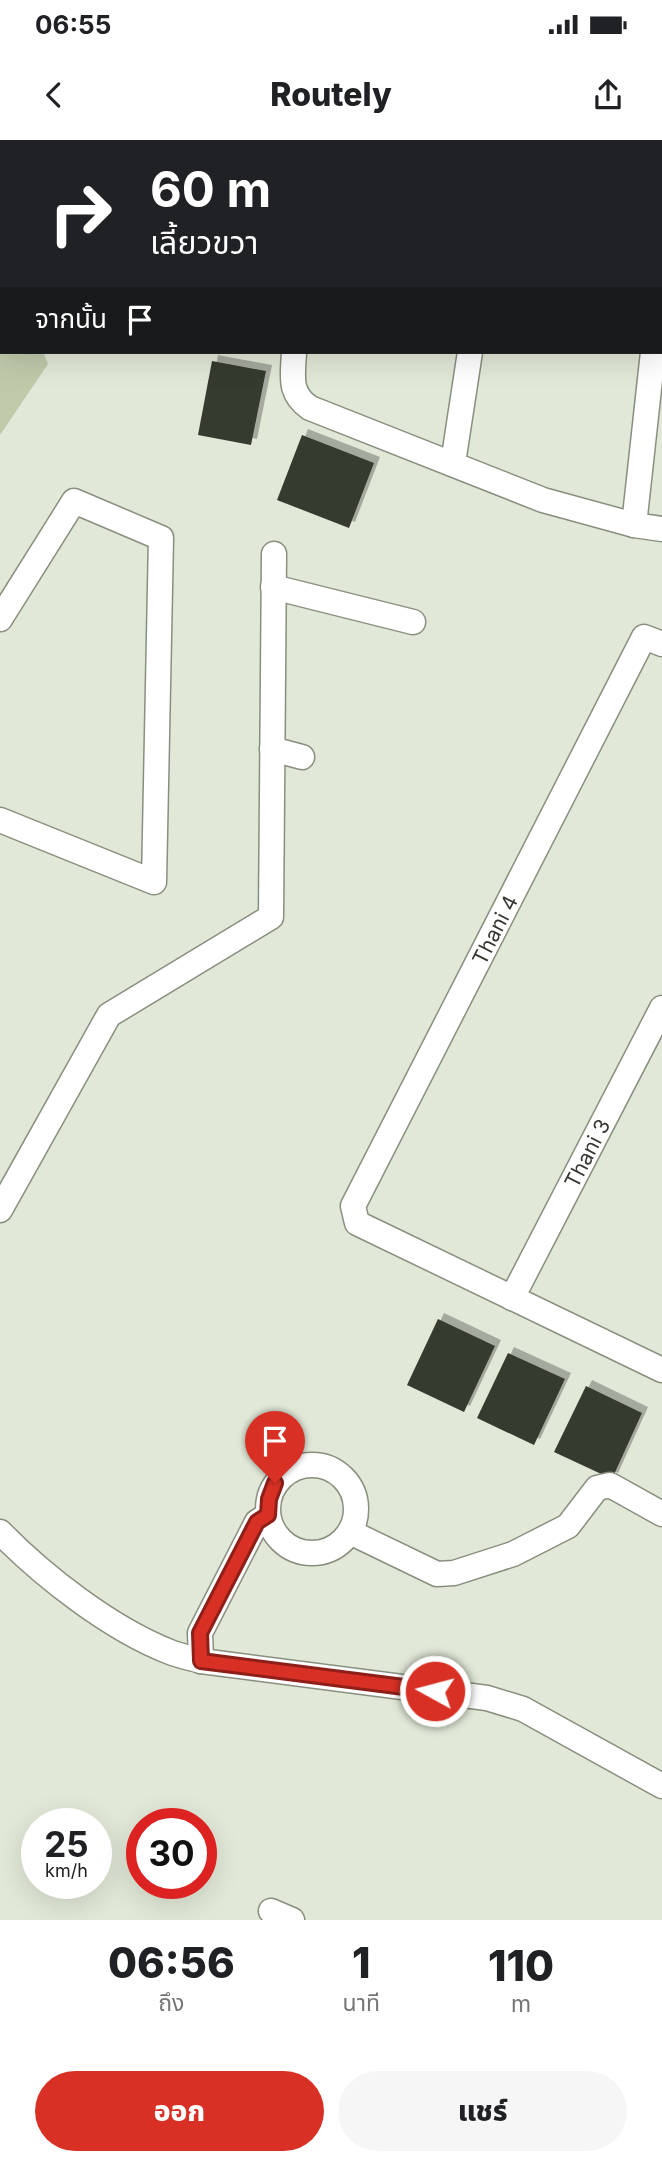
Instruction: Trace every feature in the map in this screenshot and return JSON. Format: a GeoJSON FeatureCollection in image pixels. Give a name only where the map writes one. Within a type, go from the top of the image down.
{"type":"FeatureCollection","features":[{"type":"Feature","properties":{"kind":"street"},"geometry":{"type":"LineString","coordinates":[[294,354],[294,392],[300,402],[310,408],[543,500],[634,525],[662,529]]}},
{"type":"Feature","properties":{"kind":"street"},"geometry":{"type":"LineString","coordinates":[[453,463],[470,354]]}},
{"type":"Feature","properties":{"kind":"street"},"geometry":{"type":"LineString","coordinates":[[634,525],[650,354]]}},
{"type":"Feature","properties":{"kind":"street"},"geometry":{"type":"LineString","coordinates":[[0,619],[74,501],[161,538],[154,882],[0,820]]}},
{"type":"Feature","properties":{"kind":"street"},"geometry":{"type":"LineString","coordinates":[[0,1210],[109,1015],[271,917],[274,554]]}},
{"type":"Feature","properties":{"kind":"street"},"geometry":{"type":"LineString","coordinates":[[273,587],[413,622]]}},
{"type":"Feature","properties":{"kind":"street","name":"Thani 4"},"geometry":{"type":"LineString","coordinates":[[512,1298],[357,1223],[353,1206],[653,641]]}},
{"type":"Feature","properties":{"kind":"street"},"geometry":{"type":"LineString","coordinates":[[272,749],[302,757]]}},
{"type":"Feature","properties":{"kind":"street","name":"Thani 3"},"geometry":{"type":"LineString","coordinates":[[512,1298],[662,1009]]}},
{"type":"Feature","properties":{"kind":"street"},"geometry":{"type":"LineString","coordinates":[[512,1298],[662,1370]]}},
{"type":"Feature","properties":{"kind":"street"},"geometry":{"type":"LineString","coordinates":[[303,1465],[320,1465],[335,1471],[347,1482],[354,1497],[356,1513],[350,1532],[339,1544],[322,1552],[304,1553],[287,1546],[274,1532],[268,1515],[269,1499],[275,1483],[287,1472],[303,1465]]}},
{"type":"Feature","properties":{"kind":"street"},"geometry":{"type":"LineString","coordinates":[[350,1532],[437,1574],[454,1573],[513,1554],[568,1527],[597,1488],[610,1485],[662,1514]]}},
{"type":"Feature","properties":{"kind":"street"},"geometry":{"type":"LineString","coordinates":[[201,1661],[200,1633],[257,1522],[268,1515]]}},
{"type":"Feature","properties":{"kind":"street"},"geometry":{"type":"LineString","coordinates":[[0,1532],[25,1557],[102,1616],[171,1652],[201,1661],[487,1698],[523,1709],[662,1786]]}},
{"type":"Feature","properties":{"kind":"green space"},"geometry":{"type":"Polygon","coordinates":[[[0,354],[44,354],[48,364],[0,435],[0,354]]]}},
{"type":"Feature","properties":{"kind":"building"},"geometry":{"type":"Polygon","coordinates":[[[212,361],[266,371],[251,445],[198,435],[212,361]]]}},
{"type":"Feature","properties":{"kind":"building"},"geometry":{"type":"Polygon","coordinates":[[[302,435],[374,463],[349,528],[277,500],[302,435]]]}},
{"type":"Feature","properties":{"kind":"building"},"geometry":{"type":"Polygon","coordinates":[[[438,1319],[495,1346],[464,1412],[407,1385],[438,1319]]]}},
{"type":"Feature","properties":{"kind":"building"},"geometry":{"type":"Polygon","coordinates":[[[508,1353],[565,1379],[534,1445],[477,1418],[508,1353]]]}},
{"type":"Feature","properties":{"kind":"building"},"geometry":{"type":"Polygon","coordinates":[[[586,1386],[642,1413],[612,1479],[554,1452],[586,1386]]]}},
{"type":"Feature","properties":{"kind":"route"},"geometry":{"type":"LineString","coordinates":[[275,1483],[269,1499],[268,1515],[257,1522],[200,1633],[201,1661],[435,1691]]}}]}
